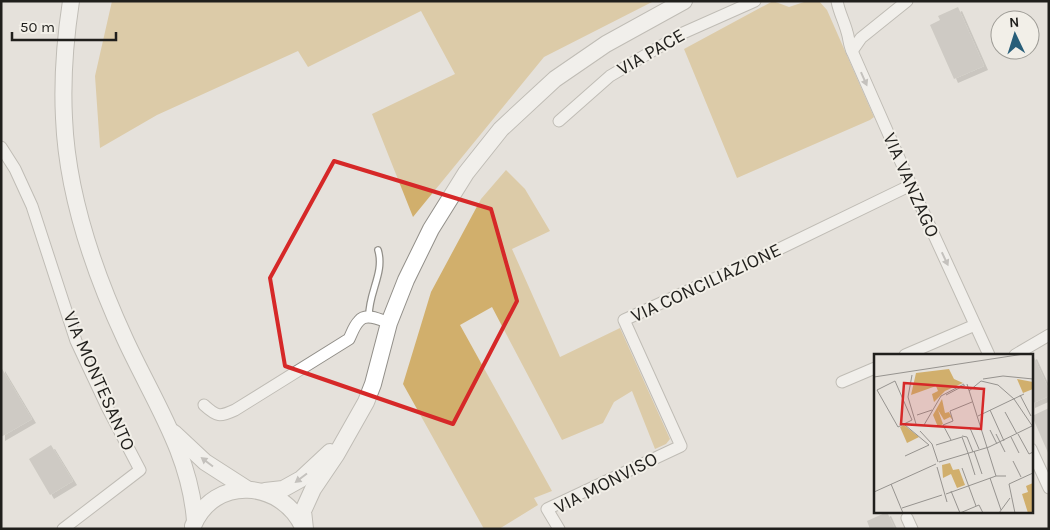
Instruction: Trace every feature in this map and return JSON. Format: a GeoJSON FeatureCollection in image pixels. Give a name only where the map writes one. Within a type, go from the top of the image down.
{"type":"FeatureCollection","features":[{"type":"Feature","properties":{"kind":"street"},"geometry":{"type":"LineString","coordinates":[[71,1],[64,67],[64,119],[70,172],[100,279],[125,339],[171,430],[193,498],[194,525]]}},
{"type":"Feature","properties":{"kind":"street"},"geometry":{"type":"LineString","coordinates":[[304,529],[303,511],[313,489],[359,416],[373,384],[390,323],[406,280],[431,229],[466,173],[501,129],[534,97],[578,61],[636,26],[684,1]]}},
{"type":"Feature","properties":{"kind":"street","name":"VIA PACE"},"geometry":{"type":"LineString","coordinates":[[559,121],[610,76],[684,33],[755,1]]}},
{"type":"Feature","properties":{"kind":"street","name":"VIA VANZAGO"},"geometry":{"type":"LineString","coordinates":[[831,1],[840,14]]}},
{"type":"Feature","properties":{"kind":"street","name":"VIA VANZAGO"},"geometry":{"type":"LineString","coordinates":[[837,1],[848,33],[848,42],[989,354]]}},
{"type":"Feature","properties":{"kind":"street"},"geometry":{"type":"LineString","coordinates":[[852,51],[861,38],[907,1]]}},
{"type":"Feature","properties":{"kind":"street"},"geometry":{"type":"LineString","coordinates":[[848,33],[853,37],[861,38]]}},
{"type":"Feature","properties":{"kind":"street","name":"VIA MONTESANTO"},"geometry":{"type":"LineString","coordinates":[[1,147],[15,169],[32,206],[76,341],[140,470],[63,529]]}},
{"type":"Feature","properties":{"kind":"street","name":"VIA CONCILIAZIONE"},"geometry":{"type":"LineString","coordinates":[[681,446],[624,320],[911,185]]}},
{"type":"Feature","properties":{"kind":"street"},"geometry":{"type":"LineString","coordinates":[[204,406],[217,415],[223,416],[348,339],[358,321],[369,317],[390,323]]}},
{"type":"Feature","properties":{"kind":"street"},"geometry":{"type":"LineString","coordinates":[[907,354],[975,325]]}},
{"type":"Feature","properties":{"kind":"street"},"geometry":{"type":"LineString","coordinates":[[1017,354],[1049,335]]}},
{"type":"Feature","properties":{"kind":"street"},"geometry":{"type":"LineString","coordinates":[[842,382],[874,368]]}},
{"type":"Feature","properties":{"kind":"street"},"geometry":{"type":"LineString","coordinates":[[171,430],[206,462],[247,489]]}},
{"type":"Feature","properties":{"kind":"street"},"geometry":{"type":"LineString","coordinates":[[265,492],[283,489],[301,479],[349,433]]}},
{"type":"Feature","properties":{"kind":"street","name":"VIA MONVISO"},"geometry":{"type":"LineString","coordinates":[[559,529],[547,509],[681,446]]}},
{"type":"Feature","properties":{"kind":"street"},"geometry":{"type":"LineString","coordinates":[[1032,451],[1049,488]]}},
{"type":"Feature","properties":{"kind":"street"},"geometry":{"type":"LineString","coordinates":[[194,525],[204,508],[217,498],[231,492],[247,489],[265,492],[278,497],[290,506],[304,529]]}},
{"type":"Feature","properties":{"kind":"street"},"geometry":{"type":"LineString","coordinates":[[906,518],[912,529]]}},
{"type":"Feature","properties":{"kind":"lane"},"geometry":{"type":"LineString","coordinates":[[369,317],[369,304],[381,260],[378,250]]}},
{"type":"Feature","properties":{"kind":"highlighted area"},"geometry":{"type":"Polygon","coordinates":[[[334,161],[491,209],[517,301],[453,424],[285,366],[270,278],[334,161]]]}},
{"type":"Feature","properties":{"kind":"shaded area"},"geometry":{"type":"Polygon","coordinates":[[[112,1],[654,1],[544,57],[413,217],[372,114],[455,74],[421,11],[308,67],[298,51],[157,115],[100,148],[95,76],[112,1]]]}},
{"type":"Feature","properties":{"kind":"shaded area"},"geometry":{"type":"Polygon","coordinates":[[[773,1],[789,7],[807,1],[819,1],[827,10],[874,117],[737,178],[684,49],[773,1]]]}},
{"type":"Feature","properties":{"kind":"shaded area"},"geometry":{"type":"Polygon","coordinates":[[[506,170],[525,189],[550,231],[512,249],[560,357],[620,328],[670,439],[666,444],[655,449],[632,391],[614,402],[603,423],[562,440],[492,307],[460,325],[552,491],[534,498],[538,505],[499,529],[484,529],[403,384],[431,292],[481,199],[506,170]]]}},
{"type":"Feature","properties":{"kind":"building"},"geometry":{"type":"Polygon","coordinates":[[[958,7],[984,66],[954,79],[930,25],[940,20],[938,16],[958,7]]]}},
{"type":"Feature","properties":{"kind":"building"},"geometry":{"type":"Polygon","coordinates":[[[1032,356],[1049,390],[1049,396],[1032,404],[1032,356]]]}},
{"type":"Feature","properties":{"kind":"building"},"geometry":{"type":"Polygon","coordinates":[[[1,367],[32,419],[1,437],[1,367]]]}},
{"type":"Feature","properties":{"kind":"building"},"geometry":{"type":"Polygon","coordinates":[[[1049,408],[1049,455],[1032,416],[1049,408]]]}},
{"type":"Feature","properties":{"kind":"building"},"geometry":{"type":"Polygon","coordinates":[[[51,445],[73,481],[50,495],[29,459],[51,445]]]}},
{"type":"Feature","properties":{"kind":"building"},"geometry":{"type":"Polygon","coordinates":[[[887,512],[895,529],[870,529],[867,521],[887,512]]]}}]}
